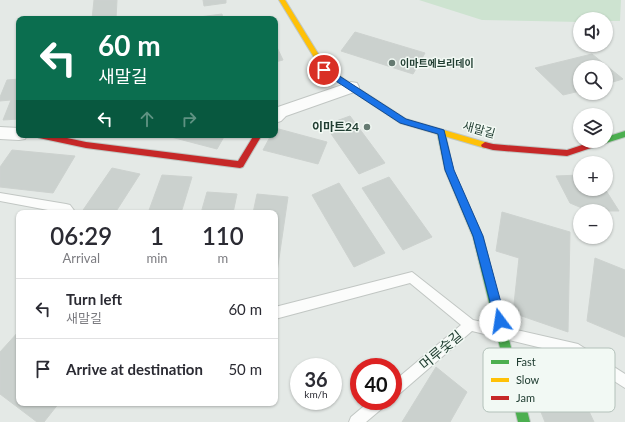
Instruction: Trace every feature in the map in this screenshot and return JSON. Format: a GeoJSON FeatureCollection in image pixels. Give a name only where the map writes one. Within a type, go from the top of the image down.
{"type":"FeatureCollection","features":[{"type":"Feature","properties":{"kind":"street","name":"새말길"},"geometry":{"type":"LineString","coordinates":[[282,0],[324,70],[403,121],[493,148],[567,153],[583,148]]}},
{"type":"Feature","properties":{"kind":"street"},"geometry":{"type":"LineString","coordinates":[[278,114],[352,87]]}},
{"type":"Feature","properties":{"kind":"street"},"geometry":{"type":"LineString","coordinates":[[441,132],[449,170],[478,236],[507,348]]}},
{"type":"Feature","properties":{"kind":"street"},"geometry":{"type":"LineString","coordinates":[[0,133],[16,134]]}},
{"type":"Feature","properties":{"kind":"street","name":"새말길"},"geometry":{"type":"LineString","coordinates":[[613,138],[625,134]]}},
{"type":"Feature","properties":{"kind":"street"},"geometry":{"type":"LineString","coordinates":[[55,138],[86,144],[240,165],[256,138]]}},
{"type":"Feature","properties":{"kind":"street"},"geometry":{"type":"LineString","coordinates":[[522,412],[524,422]]}},
{"type":"Feature","properties":{"kind":"lane"},"geometry":{"type":"LineString","coordinates":[[0,197],[66,208],[68,210]]}},
{"type":"Feature","properties":{"kind":"lane"},"geometry":{"type":"LineString","coordinates":[[278,312],[412,277],[470,325],[569,348]]}},
{"type":"Feature","properties":{"kind":"lane","name":"머루숯길"},"geometry":{"type":"LineString","coordinates":[[402,382],[470,325]]}},
{"type":"Feature","properties":{"kind":"lane"},"geometry":{"type":"LineString","coordinates":[[615,375],[625,382]]}},
{"type":"Feature","properties":{"kind":"lane"},"geometry":{"type":"LineString","coordinates":[[356,422],[370,410]]}},
{"type":"Feature","properties":{"kind":"green space"},"geometry":{"type":"Polygon","coordinates":[[[419,0],[621,0],[620,21],[613,21],[613,12],[573,12],[573,22],[482,20],[419,0]]]}},
{"type":"Feature","properties":{"kind":"building"},"geometry":{"type":"Polygon","coordinates":[[[94,0],[117,0],[116,16],[92,16],[94,0]]]}},
{"type":"Feature","properties":{"kind":"building"},"geometry":{"type":"Polygon","coordinates":[[[203,0],[226,0],[226,3],[204,6],[203,0]]]}},
{"type":"Feature","properties":{"kind":"building"},"geometry":{"type":"Polygon","coordinates":[[[222,14],[222,16],[207,16],[222,14]]]}},
{"type":"Feature","properties":{"kind":"building"},"geometry":{"type":"Polygon","coordinates":[[[355,32],[425,53],[413,74],[341,51],[355,32]]]}},
{"type":"Feature","properties":{"kind":"building"},"geometry":{"type":"Polygon","coordinates":[[[278,49],[283,60],[278,61],[278,49]]]}},
{"type":"Feature","properties":{"kind":"building"},"geometry":{"type":"Polygon","coordinates":[[[592,54],[599,60],[573,60],[573,93],[563,95],[535,68],[592,54]]]}},
{"type":"Feature","properties":{"kind":"building"},"geometry":{"type":"Polygon","coordinates":[[[613,71],[623,79],[613,82],[613,71]]]}},
{"type":"Feature","properties":{"kind":"building"},"geometry":{"type":"Polygon","coordinates":[[[16,79],[16,119],[3,120],[11,100],[0,101],[0,97],[7,80],[16,79]]]}},
{"type":"Feature","properties":{"kind":"building"},"geometry":{"type":"Polygon","coordinates":[[[350,116],[385,163],[359,174],[325,125],[350,116]]]}},
{"type":"Feature","properties":{"kind":"building"},"geometry":{"type":"Polygon","coordinates":[[[278,129],[327,142],[318,164],[263,150],[269,138],[278,138],[278,129]]]}},
{"type":"Feature","properties":{"kind":"building"},"geometry":{"type":"Polygon","coordinates":[[[175,138],[223,138],[217,149],[175,138]]]}},
{"type":"Feature","properties":{"kind":"building"},"geometry":{"type":"Polygon","coordinates":[[[12,150],[75,156],[53,193],[0,187],[0,167],[12,150]]]}},
{"type":"Feature","properties":{"kind":"building"},"geometry":{"type":"Polygon","coordinates":[[[112,168],[140,174],[117,210],[83,210],[112,168]]]}},
{"type":"Feature","properties":{"kind":"building"},"geometry":{"type":"Polygon","coordinates":[[[162,175],[192,177],[182,210],[149,210],[162,175]]]}},
{"type":"Feature","properties":{"kind":"building"},"geometry":{"type":"Polygon","coordinates":[[[573,175],[573,196],[609,196],[619,211],[613,211],[613,204],[570,203],[556,176],[573,175]]]}},
{"type":"Feature","properties":{"kind":"building"},"geometry":{"type":"Polygon","coordinates":[[[389,177],[432,237],[403,250],[362,188],[389,177]]]}},
{"type":"Feature","properties":{"kind":"building"},"geometry":{"type":"Polygon","coordinates":[[[339,183],[385,253],[354,267],[312,195],[339,183]]]}},
{"type":"Feature","properties":{"kind":"building"},"geometry":{"type":"Polygon","coordinates":[[[207,192],[237,194],[234,210],[202,210],[207,192]]]}},
{"type":"Feature","properties":{"kind":"building"},"geometry":{"type":"Polygon","coordinates":[[[257,194],[288,197],[278,265],[278,210],[254,210],[257,194]]]}},
{"type":"Feature","properties":{"kind":"building"},"geometry":{"type":"Polygon","coordinates":[[[502,212],[570,232],[568,332],[513,313],[519,258],[496,251],[502,212]]]}},
{"type":"Feature","properties":{"kind":"building"},"geometry":{"type":"Polygon","coordinates":[[[595,258],[625,270],[625,337],[587,321],[595,258]]]}},
{"type":"Feature","properties":{"kind":"building"},"geometry":{"type":"Polygon","coordinates":[[[16,334],[16,406],[57,406],[44,422],[37,422],[0,394],[0,352],[16,334]]]}},
{"type":"Feature","properties":{"kind":"building"},"geometry":{"type":"Polygon","coordinates":[[[436,367],[467,392],[450,422],[402,422],[436,367]]]}},
{"type":"Feature","properties":{"kind":"building"},"geometry":{"type":"Polygon","coordinates":[[[541,412],[589,412],[594,422],[545,422],[541,412]]]}},
{"type":"Feature","properties":{"kind":"traffic: fast"},"geometry":{"type":"LineString","coordinates":[[441,132],[449,170],[478,237],[506,348]]}},
{"type":"Feature","properties":{"kind":"traffic: fast"},"geometry":{"type":"LineString","coordinates":[[613,138],[625,134]]}},
{"type":"Feature","properties":{"kind":"traffic: fast"},"geometry":{"type":"LineString","coordinates":[[522,412],[524,422]]}},
{"type":"Feature","properties":{"kind":"traffic: slow"},"geometry":{"type":"LineString","coordinates":[[282,0],[325,70],[403,121],[485,145]]}},
{"type":"Feature","properties":{"kind":"traffic: jam"},"geometry":{"type":"LineString","coordinates":[[53,138],[86,145],[240,165],[256,138]]}},
{"type":"Feature","properties":{"kind":"traffic: jam"},"geometry":{"type":"LineString","coordinates":[[485,145],[493,147],[567,153],[582,148]]}},
{"type":"Feature","properties":{"kind":"place","name":"이마트에브리데이"},"geometry":{"type":"Point","coordinates":[392,63]}},
{"type":"Feature","properties":{"kind":"place","name":"이마트24"},"geometry":{"type":"Point","coordinates":[367,127]}},
{"type":"Feature","properties":{"kind":"route"},"geometry":{"type":"LineString","coordinates":[[324,70],[403,121],[441,132],[449,170],[478,236],[500,321]]}}]}
